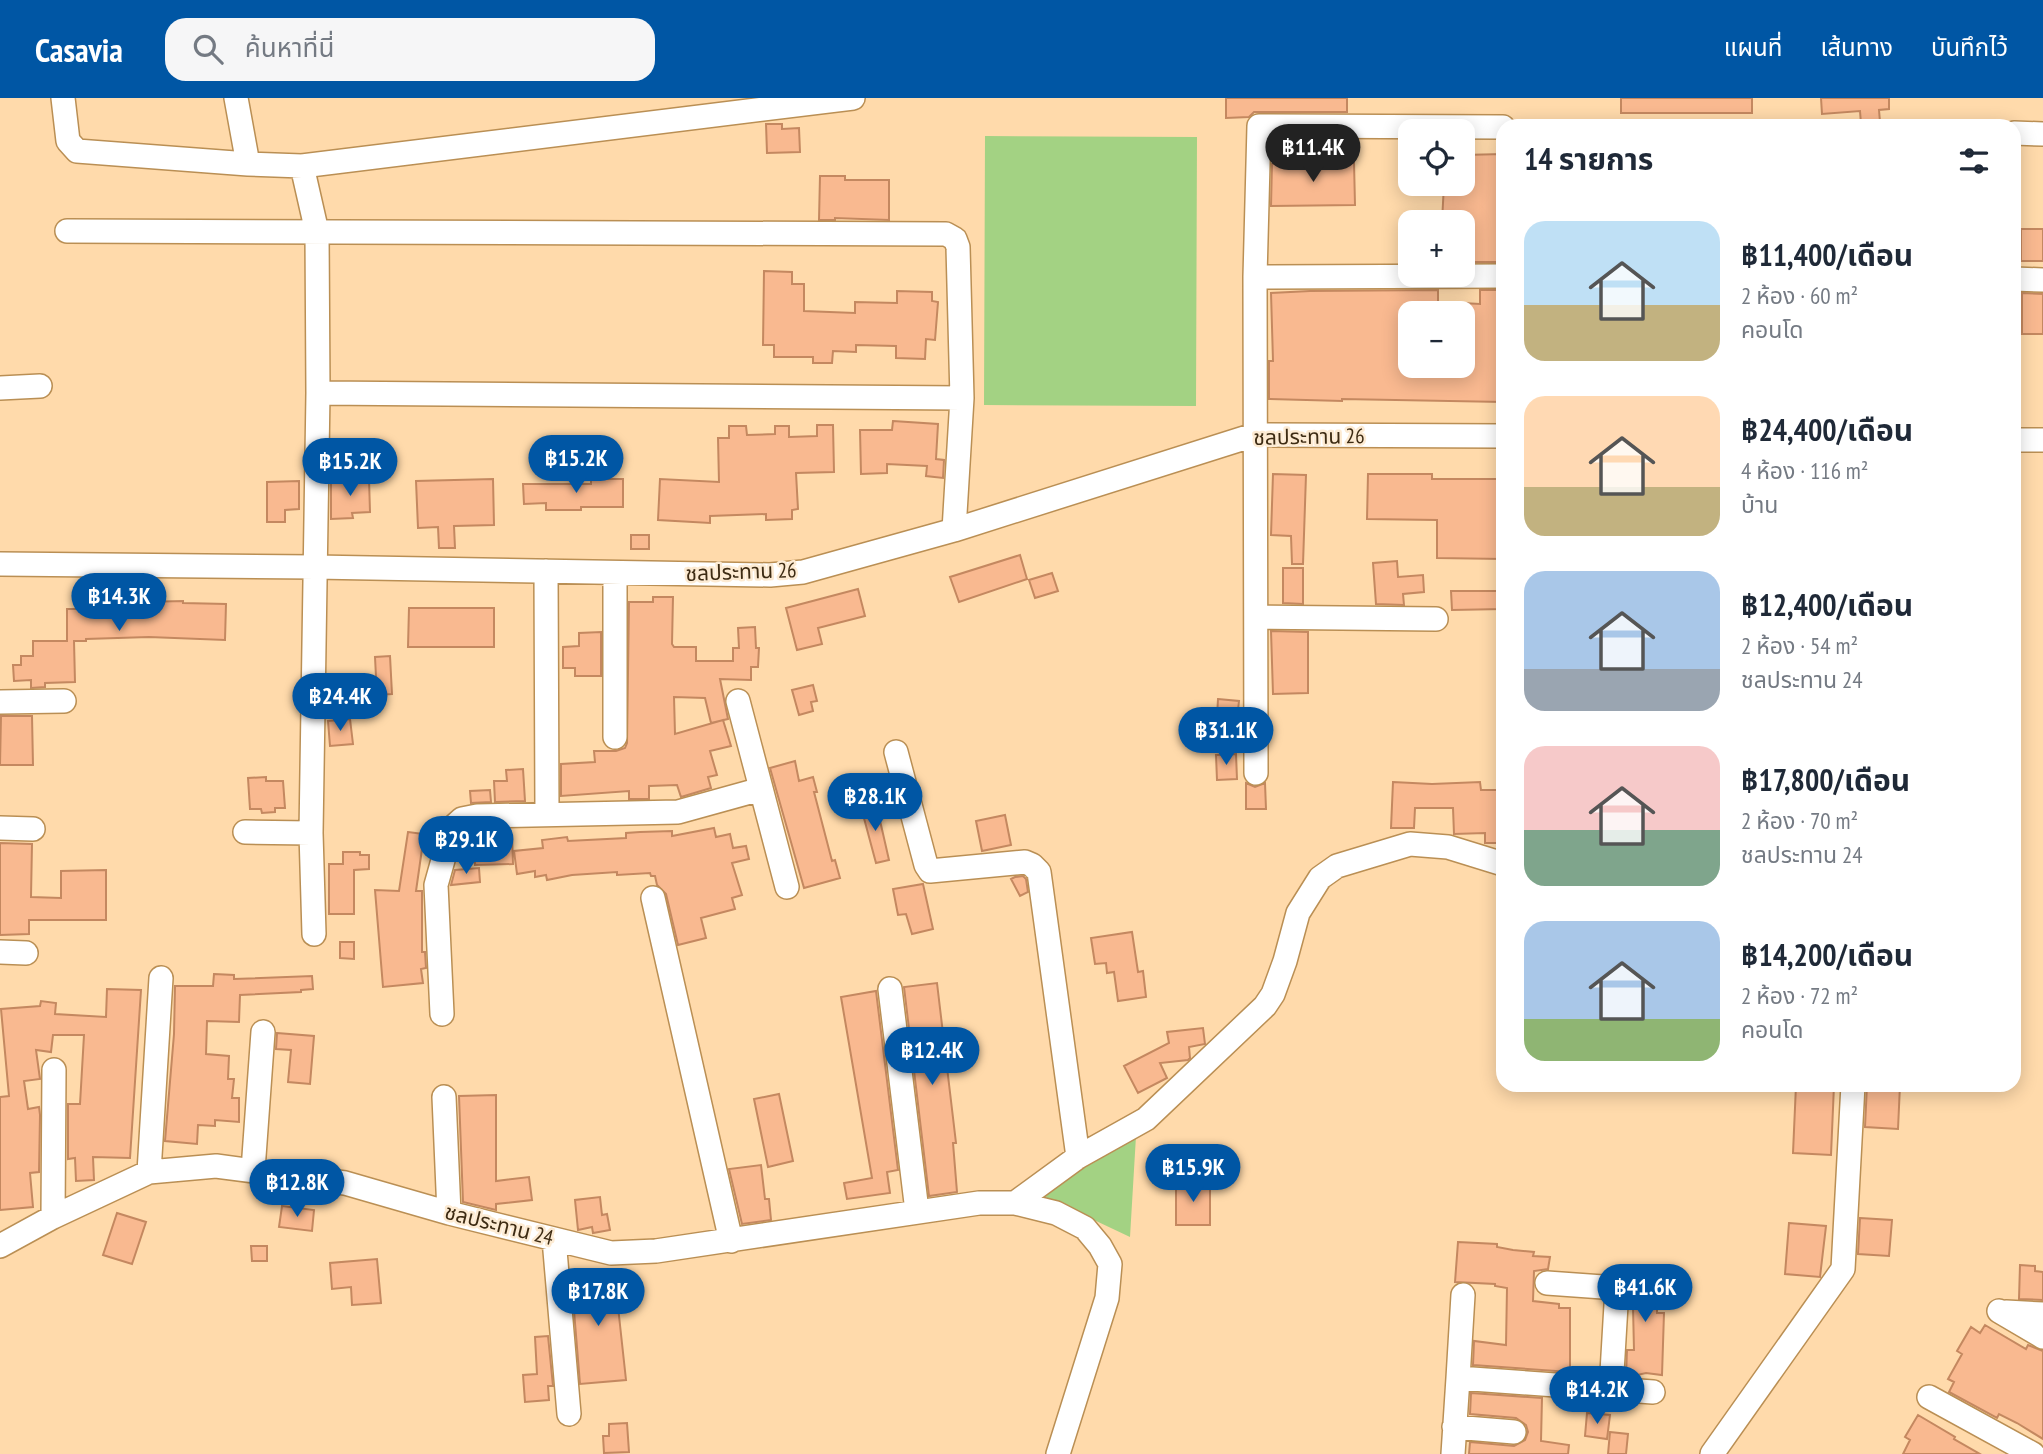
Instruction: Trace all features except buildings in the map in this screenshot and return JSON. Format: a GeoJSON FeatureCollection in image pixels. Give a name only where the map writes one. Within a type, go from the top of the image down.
{"type":"FeatureCollection","features":[{"type":"Feature","properties":{"kind":"street"},"geometry":{"type":"LineString","coordinates":[[63,98],[68,141],[77,151],[302,166],[853,98]]}},
{"type":"Feature","properties":{"kind":"street"},"geometry":{"type":"LineString","coordinates":[[236,98],[248,164]]}},
{"type":"Feature","properties":{"kind":"street"},"geometry":{"type":"LineString","coordinates":[[1256,773],[1254,435],[1259,126],[1496,127]]}},
{"type":"Feature","properties":{"kind":"street"},"geometry":{"type":"LineString","coordinates":[[2021,133],[2043,134]]}},
{"type":"Feature","properties":{"kind":"street"},"geometry":{"type":"LineString","coordinates":[[302,166],[317,232],[318,393],[311,833],[314,934]]}},
{"type":"Feature","properties":{"kind":"street"},"geometry":{"type":"LineString","coordinates":[[67,230],[946,234],[955,239],[958,247],[962,398],[954,530]]}},
{"type":"Feature","properties":{"kind":"street"},"geometry":{"type":"LineString","coordinates":[[1255,277],[1496,276]]}},
{"type":"Feature","properties":{"kind":"street"},"geometry":{"type":"LineString","coordinates":[[2021,279],[2043,280]]}},
{"type":"Feature","properties":{"kind":"street"},"geometry":{"type":"LineString","coordinates":[[0,388],[40,386]]}},
{"type":"Feature","properties":{"kind":"street"},"geometry":{"type":"LineString","coordinates":[[318,393],[962,398]]}},
{"type":"Feature","properties":{"kind":"street","name":"ชลประทาน 26"},"geometry":{"type":"LineString","coordinates":[[0,564],[315,566],[748,576],[803,572],[954,530],[1254,435],[1496,436]]}},
{"type":"Feature","properties":{"kind":"street"},"geometry":{"type":"LineString","coordinates":[[2021,440],[2043,440]]}},
{"type":"Feature","properties":{"kind":"street"},"geometry":{"type":"LineString","coordinates":[[546,571],[547,813]]}},
{"type":"Feature","properties":{"kind":"street"},"geometry":{"type":"LineString","coordinates":[[615,573],[615,737]]}},
{"type":"Feature","properties":{"kind":"street"},"geometry":{"type":"LineString","coordinates":[[1256,617],[1436,619]]}},
{"type":"Feature","properties":{"kind":"street"},"geometry":{"type":"LineString","coordinates":[[0,702],[64,701]]}},
{"type":"Feature","properties":{"kind":"street"},"geometry":{"type":"LineString","coordinates":[[738,701],[787,887]]}},
{"type":"Feature","properties":{"kind":"street"},"geometry":{"type":"LineString","coordinates":[[896,752],[926,865],[930,871],[1025,862],[1039,872],[1078,1157]]}},
{"type":"Feature","properties":{"kind":"street"},"geometry":{"type":"LineString","coordinates":[[442,1014],[436,886],[452,828],[462,819],[547,813],[678,812],[761,789]]}},
{"type":"Feature","properties":{"kind":"street"},"geometry":{"type":"LineString","coordinates":[[0,828],[33,829]]}},
{"type":"Feature","properties":{"kind":"street"},"geometry":{"type":"LineString","coordinates":[[245,832],[311,833]]}},
{"type":"Feature","properties":{"kind":"street"},"geometry":{"type":"LineString","coordinates":[[1015,1203],[1078,1157],[1146,1119],[1265,1006],[1273,994],[1286,961],[1298,913],[1321,878],[1337,866],[1410,844],[1448,847],[1496,861]]}},
{"type":"Feature","properties":{"kind":"street"},"geometry":{"type":"LineString","coordinates":[[653,898],[731,1241]]}},
{"type":"Feature","properties":{"kind":"street"},"geometry":{"type":"LineString","coordinates":[[0,952],[26,953]]}},
{"type":"Feature","properties":{"kind":"street"},"geometry":{"type":"LineString","coordinates":[[149,1172],[161,978]]}},
{"type":"Feature","properties":{"kind":"street"},"geometry":{"type":"LineString","coordinates":[[890,989],[916,1211]]}},
{"type":"Feature","properties":{"kind":"street"},"geometry":{"type":"LineString","coordinates":[[253,1170],[263,1032]]}},
{"type":"Feature","properties":{"kind":"street"},"geometry":{"type":"LineString","coordinates":[[53,1217],[54,1070]]}},
{"type":"Feature","properties":{"kind":"street"},"geometry":{"type":"LineString","coordinates":[[1712,1454],[1843,1269],[1853,1092]]}},
{"type":"Feature","properties":{"kind":"street"},"geometry":{"type":"LineString","coordinates":[[444,1097],[449,1213]]}},
{"type":"Feature","properties":{"kind":"street","name":"ชลประทาน 24"},"geometry":{"type":"LineString","coordinates":[[0,1246],[53,1217],[149,1172],[216,1166],[345,1183],[449,1213],[611,1253],[656,1251],[731,1241],[979,1203],[1015,1203],[1056,1213],[1085,1228],[1100,1245],[1110,1264],[1107,1298],[1058,1454]]}},
{"type":"Feature","properties":{"kind":"street"},"geometry":{"type":"LineString","coordinates":[[554,1239],[569,1414]]}},
{"type":"Feature","properties":{"kind":"street"},"geometry":{"type":"LineString","coordinates":[[1547,1283],[1616,1288],[1611,1390]]}},
{"type":"Feature","properties":{"kind":"street"},"geometry":{"type":"LineString","coordinates":[[1453,1454],[1463,1295]]}},
{"type":"Feature","properties":{"kind":"street"},"geometry":{"type":"LineString","coordinates":[[2043,1314],[1999,1311],[2043,1337]]}},
{"type":"Feature","properties":{"kind":"street"},"geometry":{"type":"LineString","coordinates":[[1458,1378],[1653,1392]]}},
{"type":"Feature","properties":{"kind":"street"},"geometry":{"type":"LineString","coordinates":[[1929,1397],[2033,1454]]}},
{"type":"Feature","properties":{"kind":"street"},"geometry":{"type":"LineString","coordinates":[[1454,1427],[1514,1432]]}},
{"type":"Feature","properties":{"kind":"green space"},"geometry":{"type":"Polygon","coordinates":[[[985,136],[1197,137],[1196,406],[984,405],[985,136]]]}},
{"type":"Feature","properties":{"kind":"green space"},"geometry":{"type":"Polygon","coordinates":[[[1136,1136],[1130,1237],[1039,1194],[1136,1136]]]}}]}
